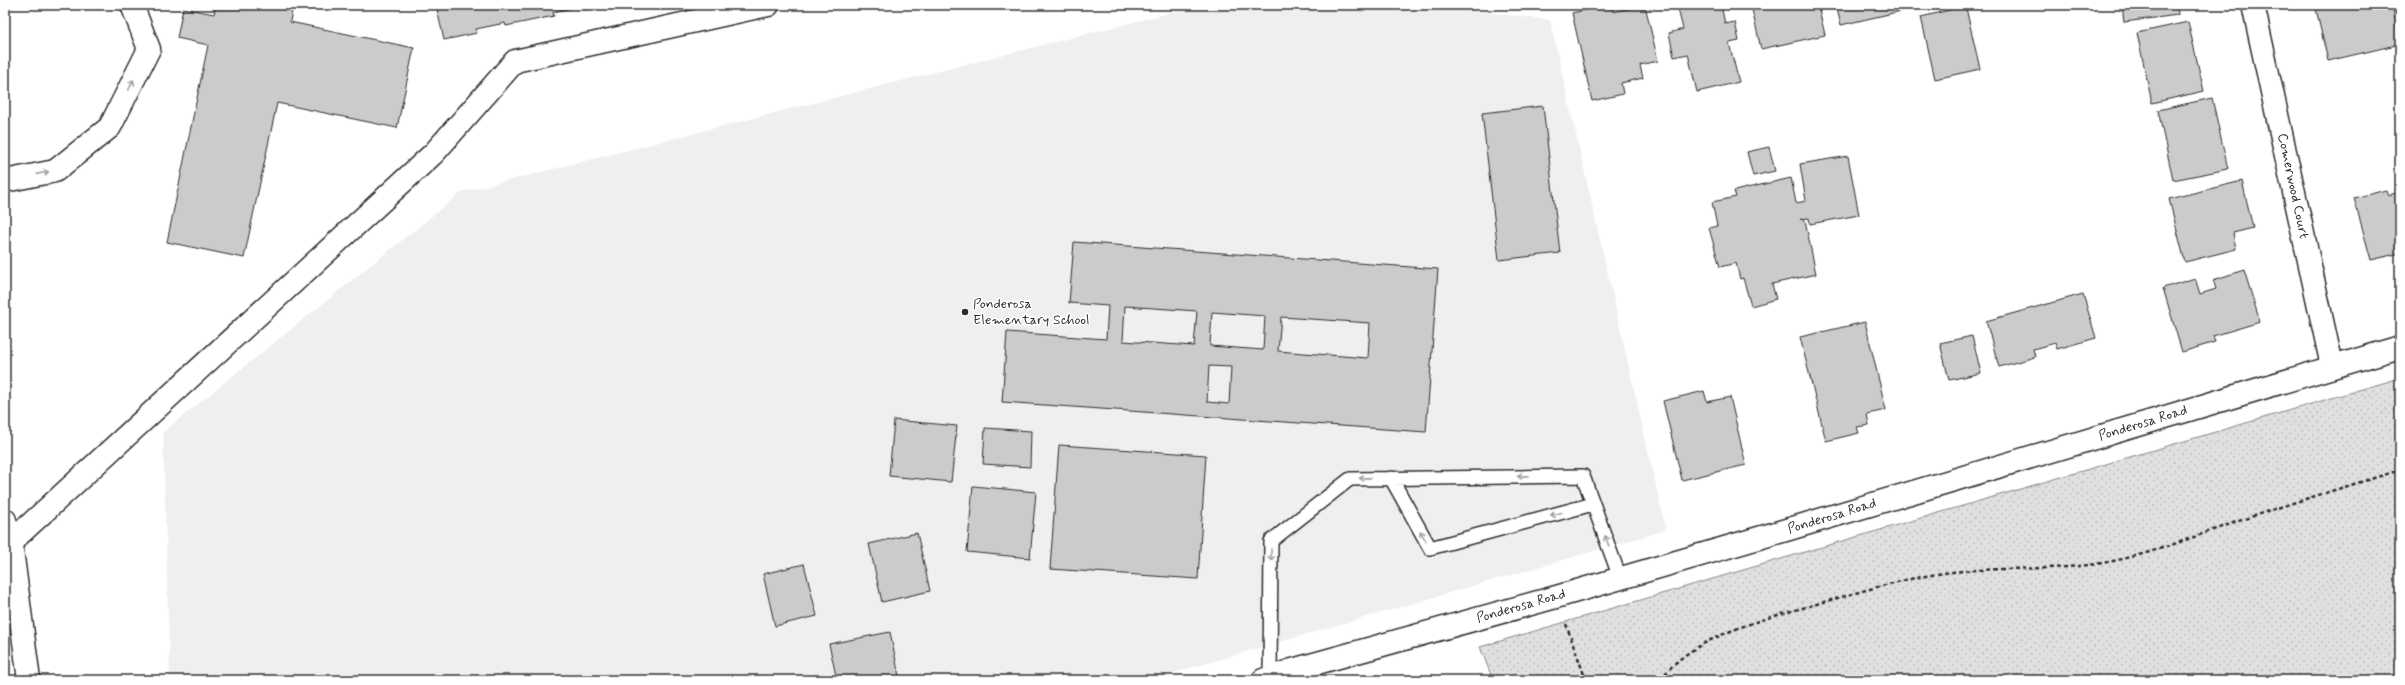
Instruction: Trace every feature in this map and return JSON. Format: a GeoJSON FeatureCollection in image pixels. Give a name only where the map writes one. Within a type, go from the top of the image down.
{"type":"FeatureCollection","features":[{"type":"Feature","properties":{"kind":"street"},"geometry":{"type":"LineString","coordinates":[[5,181],[54,171],[110,127],[149,49],[132,5]]}},
{"type":"Feature","properties":{"kind":"street"},"geometry":{"type":"LineString","coordinates":[[11,542],[434,152],[515,61],[768,5]]}},
{"type":"Feature","properties":{"kind":"street","name":"Comerwood Court"},"geometry":{"type":"LineString","coordinates":[[2253,5],[2332,366]]}},
{"type":"Feature","properties":{"kind":"street","name":"Ponderosa Road"},"geometry":{"type":"LineString","coordinates":[[1267,679],[1294,675],[2400,347]]}},
{"type":"Feature","properties":{"kind":"street"},"geometry":{"type":"LineString","coordinates":[[5,520],[11,542],[29,680]]}},
{"type":"Feature","properties":{"kind":"lane"},"geometry":{"type":"LineString","coordinates":[[1267,679],[1271,541],[1350,479],[1583,476],[1620,578]]}},
{"type":"Feature","properties":{"kind":"lane"},"geometry":{"type":"LineString","coordinates":[[1391,478],[1430,548],[1593,504]]}},
{"type":"Feature","properties":{"kind":"path"},"geometry":{"type":"LineString","coordinates":[[1661,680],[1666,672],[1693,650],[1740,626],[1903,579],[1954,572],[2057,567],[2112,562],[2174,545],[2236,522],[2400,470]]}},
{"type":"Feature","properties":{"kind":"path"},"geometry":{"type":"LineString","coordinates":[[1556,597],[1586,680]]}},
{"type":"Feature","properties":{"kind":"shaded area","name":"Ponderosa Elementary School"},"geometry":{"type":"Polygon","coordinates":[[[1201,5],[1429,5],[1550,20],[1666,530],[1149,680],[170,680],[163,432],[462,192],[1201,5]]]}},
{"type":"Feature","properties":{"kind":"shaded area"},"geometry":{"type":"Polygon","coordinates":[[[2400,378],[2400,680],[1493,680],[1480,647],[2400,378]]]}},
{"type":"Feature","properties":{"kind":"building"},"geometry":{"type":"Polygon","coordinates":[[[216,5],[293,5],[290,22],[414,48],[397,128],[277,103],[244,258],[167,242],[208,45],[177,38],[183,8],[214,14],[216,5]]]}},
{"type":"Feature","properties":{"kind":"building"},"geometry":{"type":"Polygon","coordinates":[[[436,5],[607,5],[583,10],[582,6],[553,12],[554,16],[506,26],[505,23],[476,29],[477,33],[444,40],[436,5]]]}},
{"type":"Feature","properties":{"kind":"building"},"geometry":{"type":"Polygon","coordinates":[[[1612,5],[1613,12],[1645,5],[1658,61],[1640,65],[1643,78],[1621,83],[1623,94],[1592,101],[1572,13],[1612,5]]]}},
{"type":"Feature","properties":{"kind":"building"},"geometry":{"type":"Polygon","coordinates":[[[1677,5],[1721,5],[1725,24],[1735,22],[1739,41],[1729,43],[1739,82],[1697,92],[1688,54],[1674,57],[1669,33],[1683,29],[1677,5]]]}},
{"type":"Feature","properties":{"kind":"building"},"geometry":{"type":"Polygon","coordinates":[[[1751,5],[1818,5],[1825,35],[1761,49],[1751,5]]]}},
{"type":"Feature","properties":{"kind":"building"},"geometry":{"type":"Polygon","coordinates":[[[1836,5],[1905,5],[1906,10],[1841,25],[1836,5]]]}},
{"type":"Feature","properties":{"kind":"building"},"geometry":{"type":"Polygon","coordinates":[[[1953,5],[1979,5],[1966,8],[1980,69],[1935,79],[1921,17],[1954,9],[1953,5]]]}},
{"type":"Feature","properties":{"kind":"building"},"geometry":{"type":"Polygon","coordinates":[[[2122,5],[2177,5],[2178,15],[2124,22],[2122,5]]]}},
{"type":"Feature","properties":{"kind":"building"},"geometry":{"type":"Polygon","coordinates":[[[2334,5],[2392,5],[2400,44],[2328,61],[2316,9],[2334,5]]]}},
{"type":"Feature","properties":{"kind":"building"},"geometry":{"type":"Polygon","coordinates":[[[2188,22],[2204,91],[2152,103],[2137,33],[2188,22]]]}},
{"type":"Feature","properties":{"kind":"building"},"geometry":{"type":"Polygon","coordinates":[[[2212,98],[2228,169],[2173,180],[2158,110],[2212,98]]]}},
{"type":"Feature","properties":{"kind":"building"},"geometry":{"type":"Polygon","coordinates":[[[1543,106],[1560,253],[1499,260],[1482,113],[1543,106]]]}},
{"type":"Feature","properties":{"kind":"building"},"geometry":{"type":"Polygon","coordinates":[[[1769,147],[1775,171],[1753,176],[1747,152],[1769,147]]]}},
{"type":"Feature","properties":{"kind":"building"},"geometry":{"type":"Polygon","coordinates":[[[1848,156],[1859,215],[1810,224],[1809,218],[1800,219],[1805,220],[1816,274],[1772,284],[1776,299],[1751,306],[1743,278],[1740,279],[1736,263],[1720,267],[1709,228],[1717,226],[1712,202],[1736,197],[1734,191],[1791,178],[1796,203],[1806,201],[1800,164],[1848,156]]]}},
{"type":"Feature","properties":{"kind":"building"},"geometry":{"type":"Polygon","coordinates":[[[2242,181],[2253,228],[2233,233],[2236,249],[2185,262],[2169,199],[2242,181]]]}},
{"type":"Feature","properties":{"kind":"building"},"geometry":{"type":"Polygon","coordinates":[[[2386,190],[2388,195],[2400,192],[2400,253],[2371,260],[2354,198],[2386,190]]]}},
{"type":"Feature","properties":{"kind":"building"},"geometry":{"type":"Polygon","coordinates":[[[1074,242],[1438,269],[1426,432],[1002,402],[1007,332],[1106,339],[1108,306],[1069,303],[1074,242]],[[1125,306],[1123,341],[1194,346],[1197,311],[1125,306]],[[1212,312],[1210,346],[1263,350],[1265,316],[1212,312]],[[1281,317],[1278,351],[1368,358],[1370,323],[1281,317]],[[1209,366],[1207,402],[1229,404],[1231,367],[1209,366]]]}},
{"type":"Feature","properties":{"kind":"building"},"geometry":{"type":"Polygon","coordinates":[[[2244,270],[2260,322],[2213,336],[2215,342],[2182,352],[2163,288],[2195,278],[2200,294],[2216,289],[2213,280],[2244,270]]]}},
{"type":"Feature","properties":{"kind":"building"},"geometry":{"type":"Polygon","coordinates":[[[2083,294],[2096,338],[2057,349],[2055,343],[2033,349],[2035,357],[1999,367],[1986,321],[2083,294]]]}},
{"type":"Feature","properties":{"kind":"building"},"geometry":{"type":"Polygon","coordinates":[[[1865,322],[1886,410],[1867,414],[1869,425],[1857,427],[1859,433],[1826,441],[1800,337],[1865,322]]]}},
{"type":"Feature","properties":{"kind":"building"},"geometry":{"type":"Polygon","coordinates":[[[1972,336],[1981,373],[1949,380],[1940,343],[1972,336]]]}},
{"type":"Feature","properties":{"kind":"building"},"geometry":{"type":"Polygon","coordinates":[[[1704,391],[1707,402],[1730,397],[1746,465],[1682,480],[1663,401],[1704,391]]]}},
{"type":"Feature","properties":{"kind":"building"},"geometry":{"type":"Polygon","coordinates":[[[894,420],[957,426],[951,482],[889,476],[894,420]]]}},
{"type":"Feature","properties":{"kind":"building"},"geometry":{"type":"Polygon","coordinates":[[[985,428],[1031,431],[1030,467],[983,464],[985,428]]]}},
{"type":"Feature","properties":{"kind":"building"},"geometry":{"type":"Polygon","coordinates":[[[1059,445],[1206,455],[1198,579],[1050,569],[1059,445]]]}},
{"type":"Feature","properties":{"kind":"building"},"geometry":{"type":"Polygon","coordinates":[[[973,486],[1036,492],[1030,558],[967,552],[973,486]]]}},
{"type":"Feature","properties":{"kind":"building"},"geometry":{"type":"Polygon","coordinates":[[[917,533],[930,591],[882,602],[869,544],[917,533]]]}},
{"type":"Feature","properties":{"kind":"building"},"geometry":{"type":"Polygon","coordinates":[[[804,564],[817,616],[775,626],[763,574],[804,564]]]}},
{"type":"Feature","properties":{"kind":"building"},"geometry":{"type":"Polygon","coordinates":[[[890,632],[899,676],[880,680],[837,680],[829,644],[890,632]]]}},
{"type":"Feature","properties":{"kind":"place","name":"Ponderosa Elementary School"},"geometry":{"type":"Point","coordinates":[965,312]}}]}
